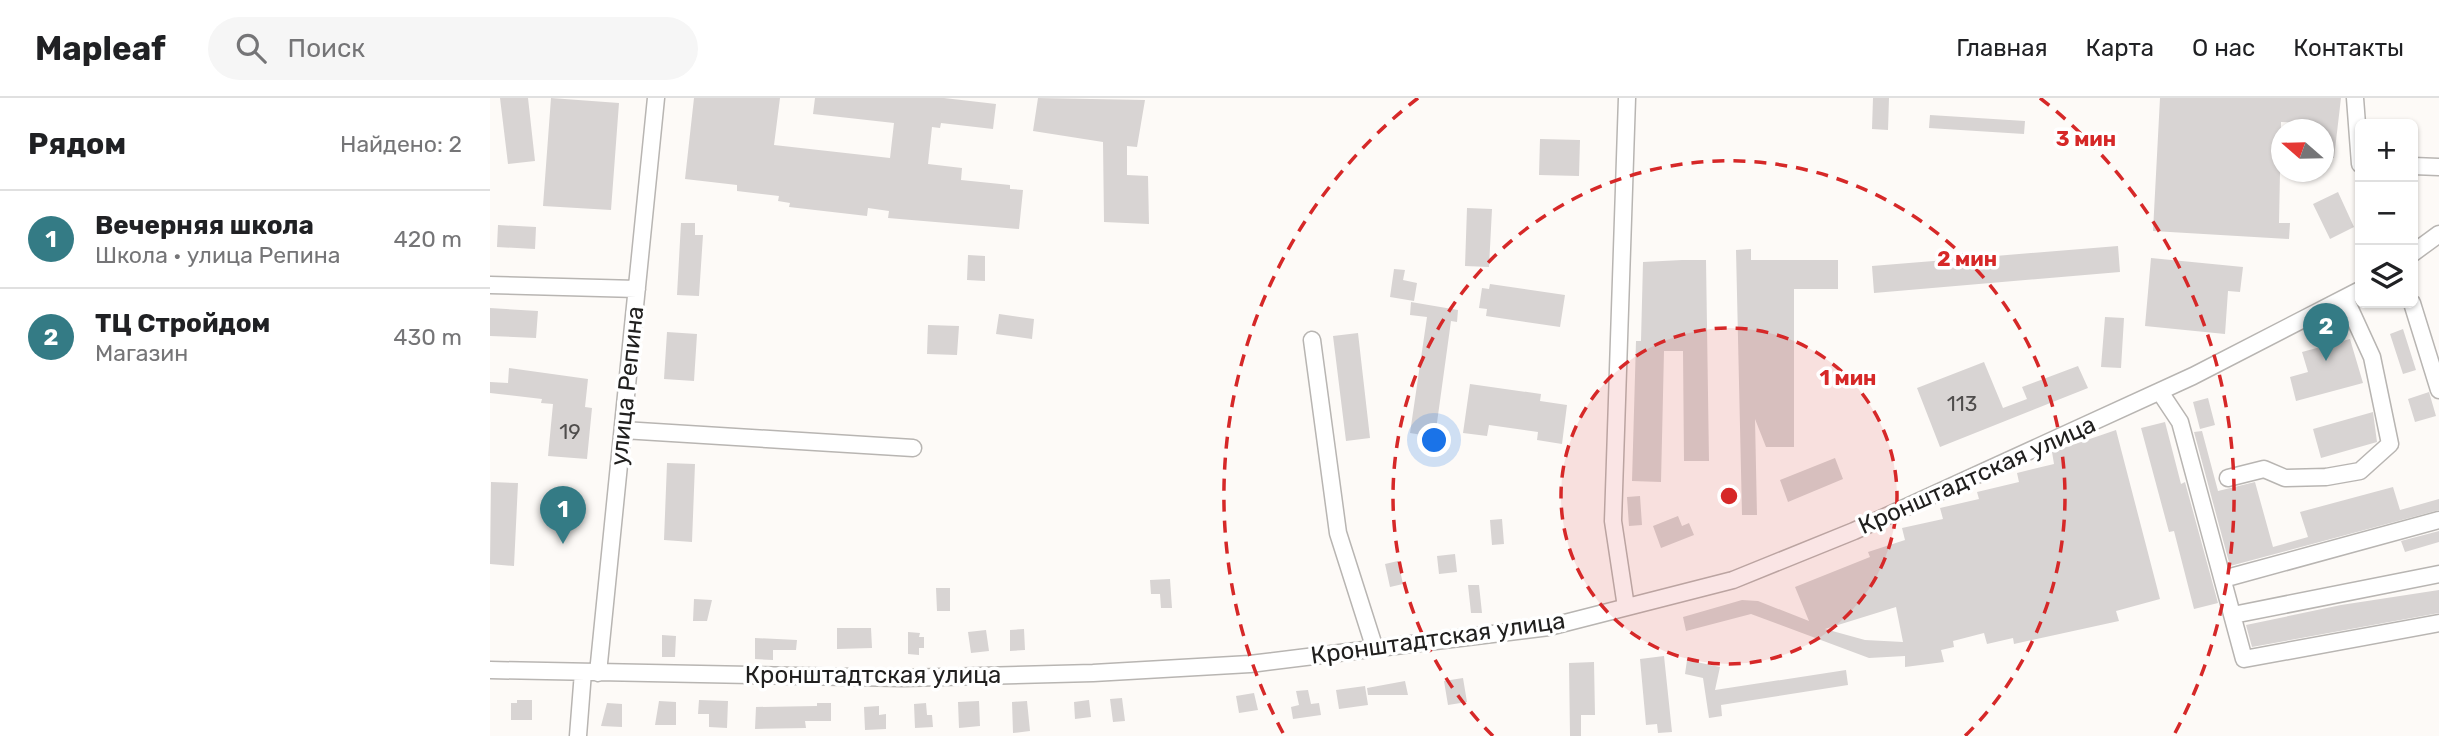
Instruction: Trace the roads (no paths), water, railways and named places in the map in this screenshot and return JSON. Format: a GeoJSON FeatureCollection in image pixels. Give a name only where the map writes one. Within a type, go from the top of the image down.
{"type":"FeatureCollection","features":[{"type":"Feature","properties":{"kind":"street","name":"улица Репина"},"geometry":{"type":"LineString","coordinates":[[578,736],[590,673],[622,430],[656,98]]}},
{"type":"Feature","properties":{"kind":"street"},"geometry":{"type":"LineString","coordinates":[[1626,607],[1613,521],[1627,98]]}},
{"type":"Feature","properties":{"kind":"street"},"geometry":{"type":"LineString","coordinates":[[2355,98],[2357,119]]}},
{"type":"Feature","properties":{"kind":"street"},"geometry":{"type":"LineString","coordinates":[[2418,166],[2439,167]]}},
{"type":"Feature","properties":{"kind":"street"},"geometry":{"type":"LineString","coordinates":[[2418,250],[2439,235]]}},
{"type":"Feature","properties":{"kind":"street"},"geometry":{"type":"LineString","coordinates":[[490,285],[637,289]]}},
{"type":"Feature","properties":{"kind":"street","name":"Кронштадтская улица"},"geometry":{"type":"LineString","coordinates":[[490,670],[903,678],[1094,673],[1250,664],[1374,646],[1549,627],[1733,580],[1854,531],[2160,392],[2355,292]]}},
{"type":"Feature","properties":{"kind":"street"},"geometry":{"type":"LineString","coordinates":[[2228,478],[2264,469],[2285,478],[2326,477],[2360,471],[2390,444],[2372,357],[2344,298]]}},
{"type":"Feature","properties":{"kind":"street"},"geometry":{"type":"LineString","coordinates":[[2414,308],[2439,390]]}},
{"type":"Feature","properties":{"kind":"street"},"geometry":{"type":"LineString","coordinates":[[1312,341],[1338,533],[1374,646]]}},
{"type":"Feature","properties":{"kind":"street"},"geometry":{"type":"LineString","coordinates":[[2160,392],[2180,422],[2244,659],[2439,623]]}},
{"type":"Feature","properties":{"kind":"street"},"geometry":{"type":"LineString","coordinates":[[622,430],[913,449]]}},
{"type":"Feature","properties":{"kind":"street"},"geometry":{"type":"LineString","coordinates":[[2223,579],[2439,520]]}},
{"type":"Feature","properties":{"kind":"street"},"geometry":{"type":"LineString","coordinates":[[2233,615],[2436,573]]}},
{"type":"Feature","properties":{"kind":"place","name":"ТЦ Стройдом"},"geometry":{"type":"Point","coordinates":[2326,361]}},
{"type":"Feature","properties":{"kind":"place","name":"Вечерняя школа"},"geometry":{"type":"Point","coordinates":[563,544]}}]}
